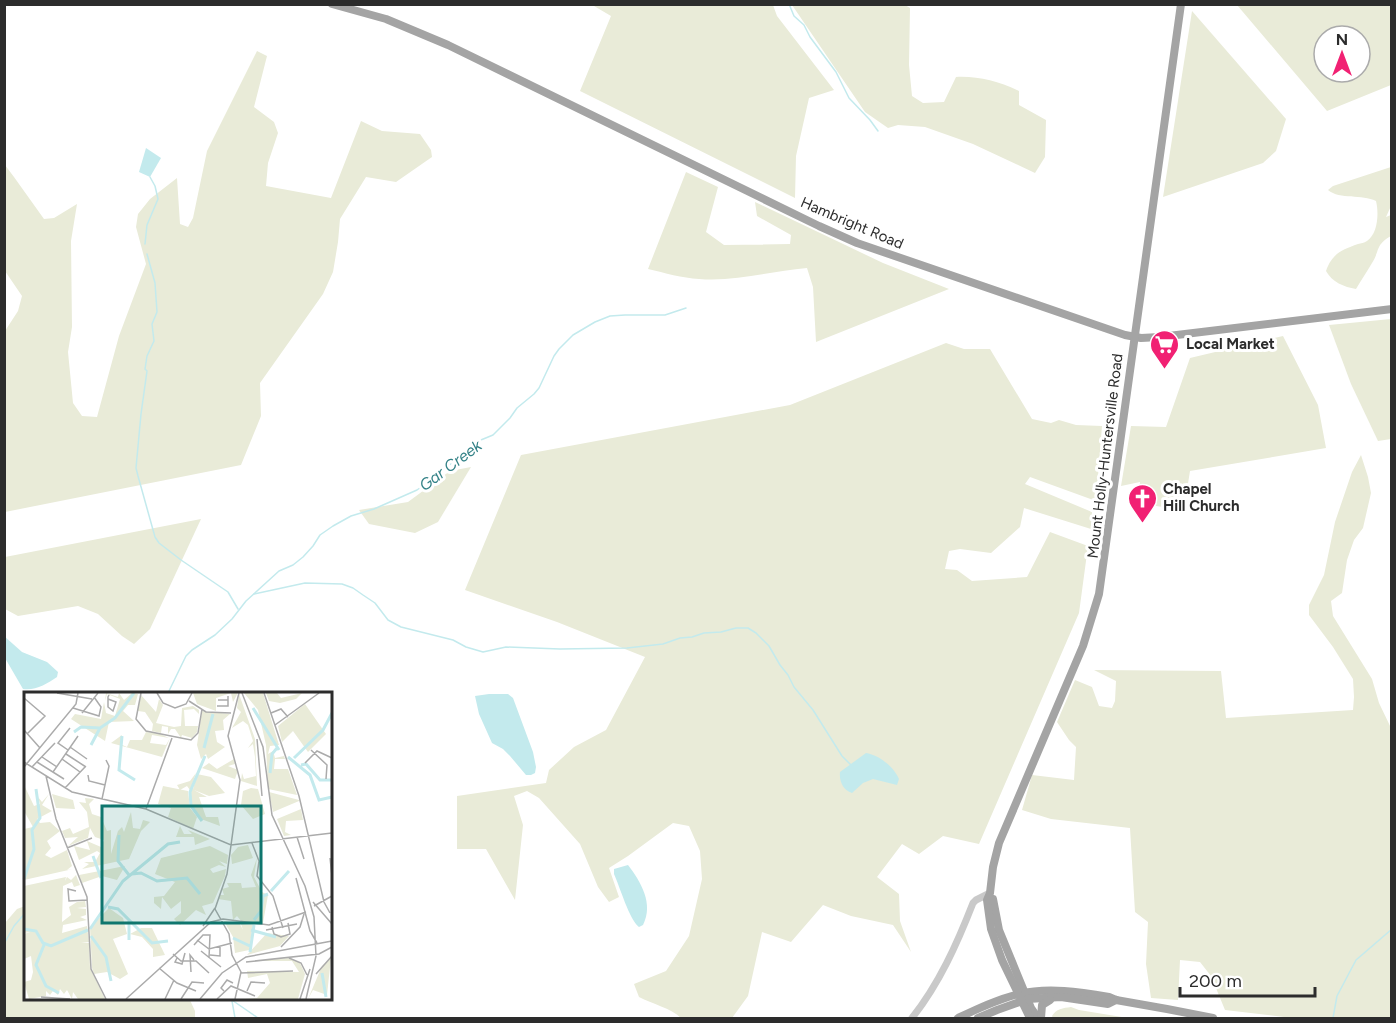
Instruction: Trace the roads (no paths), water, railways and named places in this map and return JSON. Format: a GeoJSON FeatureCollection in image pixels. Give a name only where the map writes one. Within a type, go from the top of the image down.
{"type":"FeatureCollection","features":[{"type":"Feature","properties":{"kind":"main road","name":"Hambright Road"},"geometry":{"type":"LineString","coordinates":[[332,4],[386,19],[448,45],[857,243],[1134,338],[1160,337],[1392,309]]}},
{"type":"Feature","properties":{"kind":"main road","name":"Mount Holly-Huntersville Road"},"geometry":{"type":"LineString","coordinates":[[1023,997],[999,930],[990,893],[993,867],[999,843],[1083,646],[1095,610],[1103,573],[1181,4]]}},
{"type":"Feature","properties":{"kind":"main road"},"geometry":{"type":"LineString","coordinates":[[958,1018],[993,1002],[1054,991],[1109,997],[1213,1018]]}},
{"type":"Feature","properties":{"kind":"main road"},"geometry":{"type":"LineString","coordinates":[[1023,997],[1030,1018]]}},
{"type":"Feature","properties":{"kind":"main road"},"geometry":{"type":"LineString","coordinates":[[1023,997],[1039,1018]]}},
{"type":"Feature","properties":{"kind":"main road"},"geometry":{"type":"LineString","coordinates":[[978,1018],[1023,997],[1061,998],[1108,1004],[1116,1000]]}},
{"type":"Feature","properties":{"kind":"main road"},"geometry":{"type":"LineString","coordinates":[[1039,1018],[1042,1005],[1061,998]]}},
{"type":"Feature","properties":{"kind":"street"},"geometry":{"type":"LineString","coordinates":[[912,1018],[929,995],[954,949],[973,903],[990,893]]}},
{"type":"Feature","properties":{"kind":"water"},"geometry":{"type":"Polygon","coordinates":[[[146,148],[161,158],[150,177],[139,172],[146,148]]]}},
{"type":"Feature","properties":{"kind":"water"},"geometry":{"type":"Polygon","coordinates":[[[4,636],[22,652],[47,662],[58,672],[57,677],[36,688],[23,689],[5,658],[4,636]]]}},
{"type":"Feature","properties":{"kind":"water"},"geometry":{"type":"Polygon","coordinates":[[[508,694],[513,698],[533,752],[535,773],[526,775],[503,749],[492,743],[479,714],[475,696],[508,694]]]}},
{"type":"Feature","properties":{"kind":"water"},"geometry":{"type":"Polygon","coordinates":[[[866,753],[876,756],[890,766],[899,779],[897,785],[873,779],[863,783],[852,793],[846,790],[840,779],[840,772],[866,753]]]}},
{"type":"Feature","properties":{"kind":"water"},"geometry":{"type":"Polygon","coordinates":[[[628,865],[647,901],[646,917],[643,925],[639,927],[628,910],[614,874],[614,869],[628,865]]]}},
{"type":"Feature","properties":{"kind":"waterway"},"geometry":{"type":"LineString","coordinates":[[789,4],[794,16],[804,25],[836,72],[849,98],[878,131]]}},
{"type":"Feature","properties":{"kind":"waterway"},"geometry":{"type":"LineString","coordinates":[[145,244],[147,225],[158,199],[150,177]]}},
{"type":"Feature","properties":{"kind":"waterway"},"geometry":{"type":"LineString","coordinates":[[147,254],[155,283],[157,312],[152,324],[154,341],[147,356],[145,369],[147,371],[136,468],[138,476],[155,537],[159,543],[228,592],[238,609]]}},
{"type":"Feature","properties":{"kind":"waterway","name":"Gar Creek"},"geometry":{"type":"LineString","coordinates":[[168,692],[186,656],[215,635],[246,601],[279,571],[293,565],[303,557],[320,535],[351,516],[374,509],[417,490],[476,442],[493,435],[539,388],[554,356],[573,335],[610,316],[665,315],[686,308]]}},
{"type":"Feature","properties":{"kind":"waterway"},"geometry":{"type":"LineString","coordinates":[[254,594],[305,583],[342,584],[353,588],[375,603],[388,620],[401,627],[453,640],[483,652],[506,647],[627,648],[663,644],[704,633],[748,628],[769,646],[794,687],[813,710],[842,756],[851,765]]}},
{"type":"Feature","properties":{"kind":"waterway","name":"Gar Creek"},"geometry":{"type":"LineString","coordinates":[[4,944],[24,914]]}},
{"type":"Feature","properties":{"kind":"waterway"},"geometry":{"type":"LineString","coordinates":[[1333,1018],[1337,996],[1356,960],[1392,929]]}},
{"type":"Feature","properties":{"kind":"waterway"},"geometry":{"type":"LineString","coordinates":[[230,999],[258,1018]]}},
{"type":"Feature","properties":{"kind":"waterway"},"geometry":{"type":"LineString","coordinates":[[232,1001],[235,1018]]}},
{"type":"Feature","properties":{"kind":"place","name":"Local Market"},"geometry":{"type":"Point","coordinates":[1165,370]}},
{"type":"Feature","properties":{"kind":"place","name":"Chapel Hill Church"},"geometry":{"type":"Point","coordinates":[1142,524]}}]}
